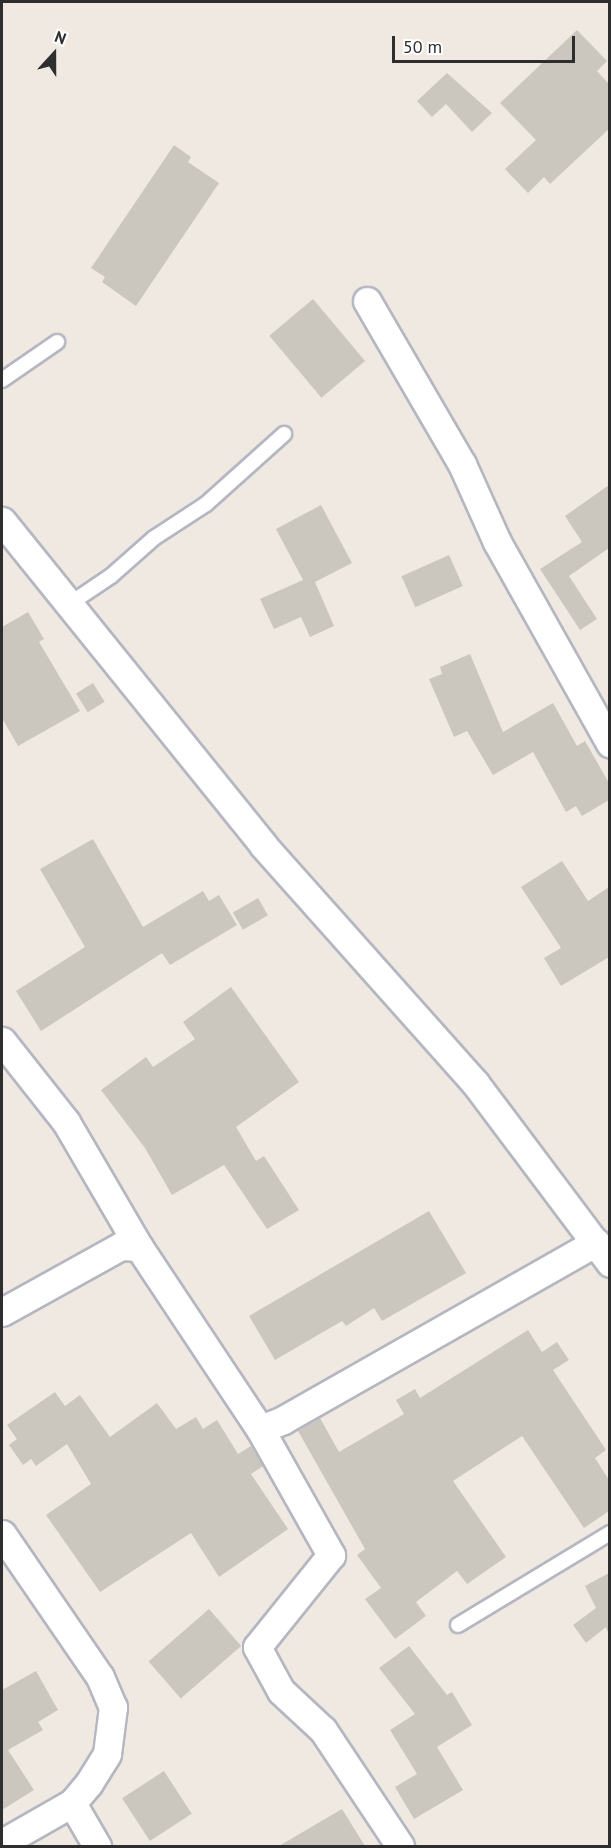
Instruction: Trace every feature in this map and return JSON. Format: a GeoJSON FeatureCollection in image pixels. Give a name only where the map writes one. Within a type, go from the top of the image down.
{"type":"FeatureCollection","features":[{"type":"Feature","properties":{"kind":"street"},"geometry":{"type":"LineString","coordinates":[[368,301],[462,464],[497,542],[609,742]]}},
{"type":"Feature","properties":{"kind":"street"},"geometry":{"type":"LineString","coordinates":[[2,521],[263,845],[475,1083],[603,1253],[283,1420],[260,1429]]}},
{"type":"Feature","properties":{"kind":"street"},"geometry":{"type":"LineString","coordinates":[[2,1041],[66,1122],[139,1247],[260,1429],[331,1555],[257,1647],[281,1691],[323,1730],[400,1846]]}},
{"type":"Feature","properties":{"kind":"street"},"geometry":{"type":"LineString","coordinates":[[2,1312],[121,1246],[139,1247]]}},
{"type":"Feature","properties":{"kind":"street"},"geometry":{"type":"LineString","coordinates":[[2,1534],[100,1677],[113,1707],[107,1754],[72,1803],[2,1843]]}},
{"type":"Feature","properties":{"kind":"street"},"geometry":{"type":"LineString","coordinates":[[72,1803],[97,1846]]}},
{"type":"Feature","properties":{"kind":"lane"},"geometry":{"type":"LineString","coordinates":[[2,380],[57,342]]}},
{"type":"Feature","properties":{"kind":"lane"},"geometry":{"type":"LineString","coordinates":[[68,605],[111,576],[154,538],[206,504],[284,434]]}},
{"type":"Feature","properties":{"kind":"lane"},"geometry":{"type":"LineString","coordinates":[[458,1625],[609,1533]]}},
{"type":"Feature","properties":{"kind":"building"},"geometry":{"type":"Polygon","coordinates":[[[577,30],[607,61],[597,71],[609,84],[609,129],[550,184],[544,177],[528,193],[505,169],[536,140],[500,103],[577,30]]]}},
{"type":"Feature","properties":{"kind":"building"},"geometry":{"type":"Polygon","coordinates":[[[447,73],[492,113],[472,132],[446,104],[432,117],[417,101],[447,73]]]}},
{"type":"Feature","properties":{"kind":"building"},"geometry":{"type":"Polygon","coordinates":[[[174,145],[191,157],[188,162],[219,183],[136,306],[102,282],[105,277],[91,268],[174,145]]]}},
{"type":"Feature","properties":{"kind":"building"},"geometry":{"type":"Polygon","coordinates":[[[313,299],[365,361],[321,398],[269,336],[313,299]]]}},
{"type":"Feature","properties":{"kind":"building"},"geometry":{"type":"Polygon","coordinates":[[[609,485],[609,548],[569,576],[597,619],[580,630],[540,569],[582,542],[565,516],[609,485]]]}},
{"type":"Feature","properties":{"kind":"building"},"geometry":{"type":"Polygon","coordinates":[[[321,505],[352,563],[315,582],[334,626],[310,637],[301,617],[274,629],[260,599],[303,580],[276,529],[321,505]]]}},
{"type":"Feature","properties":{"kind":"building"},"geometry":{"type":"Polygon","coordinates":[[[449,555],[463,586],[415,607],[401,576],[449,555]]]}},
{"type":"Feature","properties":{"kind":"building"},"geometry":{"type":"Polygon","coordinates":[[[28,612],[44,639],[39,642],[80,711],[18,746],[2,718],[2,627],[28,612]]]}},
{"type":"Feature","properties":{"kind":"building"},"geometry":{"type":"Polygon","coordinates":[[[470,654],[503,732],[553,703],[577,746],[585,741],[609,783],[609,800],[582,816],[576,806],[566,812],[533,752],[493,775],[467,731],[454,737],[429,679],[442,674],[440,667],[470,654]]]}},
{"type":"Feature","properties":{"kind":"building"},"geometry":{"type":"Polygon","coordinates":[[[93,683],[105,702],[88,712],[76,694],[93,683]]]}},
{"type":"Feature","properties":{"kind":"building"},"geometry":{"type":"Polygon","coordinates":[[[93,839],[143,927],[203,891],[209,901],[219,895],[237,925],[170,965],[162,953],[41,1031],[16,991],[85,947],[40,869],[93,839]]]}},
{"type":"Feature","properties":{"kind":"building"},"geometry":{"type":"Polygon","coordinates":[[[562,861],[588,901],[609,887],[609,957],[561,986],[544,958],[561,948],[521,887],[562,861]]]}},
{"type":"Feature","properties":{"kind":"building"},"geometry":{"type":"Polygon","coordinates":[[[258,898],[268,915],[243,930],[233,912],[258,898]]]}},
{"type":"Feature","properties":{"kind":"building"},"geometry":{"type":"Polygon","coordinates":[[[231,987],[299,1082],[236,1127],[256,1161],[264,1156],[299,1210],[267,1229],[224,1165],[172,1195],[145,1148],[101,1090],[146,1057],[153,1067],[195,1039],[183,1022],[231,987]]]}},
{"type":"Feature","properties":{"kind":"building"},"geometry":{"type":"Polygon","coordinates":[[[429,1211],[466,1273],[382,1321],[374,1308],[346,1326],[342,1321],[275,1360],[249,1316],[429,1211]]]}},
{"type":"Feature","properties":{"kind":"building"},"geometry":{"type":"Polygon","coordinates":[[[528,1330],[542,1352],[557,1342],[569,1360],[553,1370],[606,1450],[595,1458],[609,1480],[609,1511],[584,1528],[522,1436],[453,1481],[506,1557],[467,1584],[457,1571],[416,1602],[426,1616],[395,1639],[365,1599],[381,1588],[357,1555],[365,1549],[298,1431],[320,1418],[339,1452],[404,1414],[396,1400],[415,1389],[420,1398],[528,1330]]]}},
{"type":"Feature","properties":{"kind":"building"},"geometry":{"type":"Polygon","coordinates":[[[55,1392],[65,1406],[80,1395],[110,1437],[157,1403],[176,1429],[196,1417],[203,1429],[217,1420],[238,1454],[251,1446],[263,1466],[251,1474],[288,1529],[219,1577],[191,1533],[100,1592],[46,1515],[91,1484],[67,1444],[36,1466],[31,1459],[23,1465],[9,1445],[17,1439],[7,1425],[55,1392]]]}},
{"type":"Feature","properties":{"kind":"building"},"geometry":{"type":"Polygon","coordinates":[[[609,1573],[609,1635],[606,1627],[586,1643],[573,1625],[596,1608],[585,1586],[609,1573]]]}},
{"type":"Feature","properties":{"kind":"building"},"geometry":{"type":"Polygon","coordinates":[[[209,1609],[241,1646],[181,1698],[149,1661],[209,1609]]]}},
{"type":"Feature","properties":{"kind":"building"},"geometry":{"type":"Polygon","coordinates":[[[409,1646],[447,1695],[452,1692],[472,1725],[437,1747],[463,1790],[414,1819],[395,1787],[417,1774],[390,1730],[415,1714],[379,1668],[409,1646]]]}},
{"type":"Feature","properties":{"kind":"building"},"geometry":{"type":"Polygon","coordinates":[[[36,1671],[58,1710],[38,1722],[43,1730],[8,1750],[34,1790],[2,1810],[2,1690],[36,1671]]]}},
{"type":"Feature","properties":{"kind":"building"},"geometry":{"type":"Polygon","coordinates":[[[164,1771],[192,1814],[150,1841],[122,1798],[164,1771]]]}},
{"type":"Feature","properties":{"kind":"building"},"geometry":{"type":"Polygon","coordinates":[[[342,1809],[365,1846],[279,1846],[342,1809]]]}}]}
